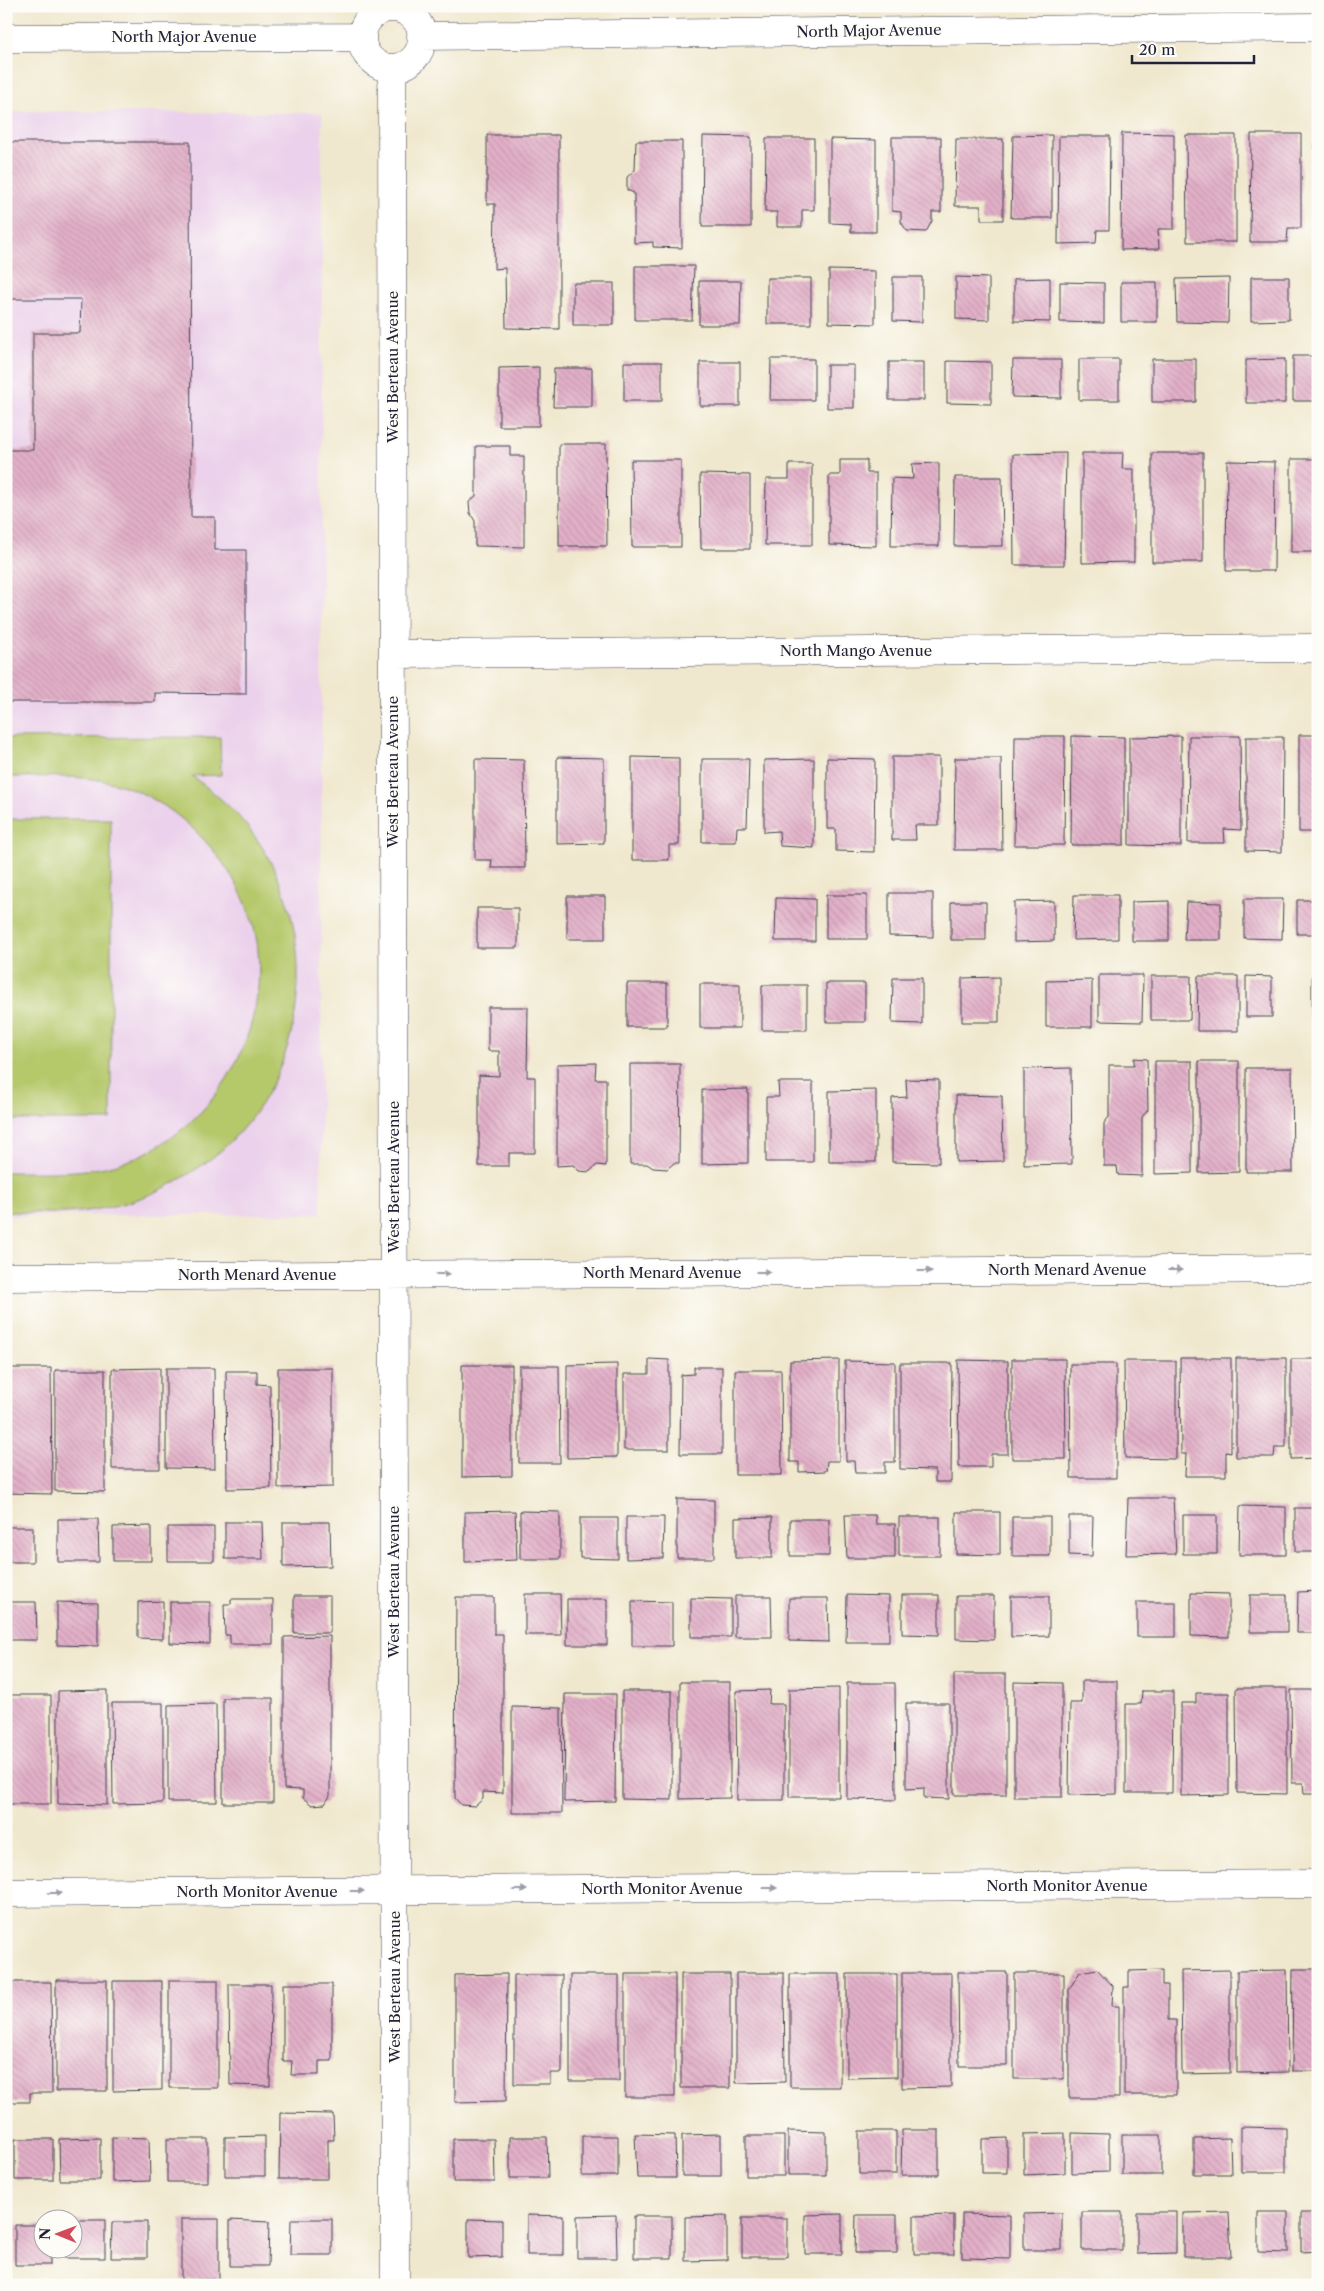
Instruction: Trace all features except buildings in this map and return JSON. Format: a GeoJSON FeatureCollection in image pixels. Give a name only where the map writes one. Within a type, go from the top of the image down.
{"type":"FeatureCollection","features":[{"type":"Feature","properties":{"kind":"street"},"geometry":{"type":"LineString","coordinates":[[393,7],[413,18],[421,36],[417,54],[411,62],[402,67],[392,68],[374,63],[363,47],[362,37],[364,28],[377,12],[393,7]]}},
{"type":"Feature","properties":{"kind":"street","name":"North Major Avenue"},"geometry":{"type":"LineString","coordinates":[[421,36],[1318,27]]}},
{"type":"Feature","properties":{"kind":"street","name":"North Major Avenue"},"geometry":{"type":"LineString","coordinates":[[6,38],[362,37]]}},
{"type":"Feature","properties":{"kind":"street","name":"West Berteau Avenue"},"geometry":{"type":"LineString","coordinates":[[392,68],[396,2285]]}},
{"type":"Feature","properties":{"kind":"street","name":"North Mango Avenue"},"geometry":{"type":"LineString","coordinates":[[394,654],[1318,648]]}},
{"type":"Feature","properties":{"kind":"street","name":"North Menard Avenue"},"geometry":{"type":"LineString","coordinates":[[6,1277],[1318,1268]]}},
{"type":"Feature","properties":{"kind":"street","name":"North Monitor Avenue"},"geometry":{"type":"LineString","coordinates":[[6,1893],[1318,1884]]}},
{"type":"Feature","properties":{"kind":"shaded area"},"geometry":{"type":"Polygon","coordinates":[[[6,111],[322,113],[321,1214],[6,1216],[6,111]]]}},
{"type":"Feature","properties":{"kind":"green space"},"geometry":{"type":"Polygon","coordinates":[[[220,737],[221,775],[192,776],[235,812],[266,854],[284,894],[295,936],[298,980],[293,1024],[281,1066],[261,1104],[233,1139],[205,1163],[165,1188],[132,1201],[97,1209],[66,1213],[6,1212],[6,1172],[89,1170],[121,1163],[165,1142],[190,1122],[212,1099],[230,1073],[244,1044],[254,1014],[258,982],[258,950],[253,925],[232,877],[217,855],[180,817],[137,791],[106,781],[73,777],[6,777],[6,738],[220,737]]]}},
{"type":"Feature","properties":{"kind":"green space"},"geometry":{"type":"Polygon","coordinates":[[[6,819],[111,819],[111,1120],[6,1120],[6,819]]]}}]}
